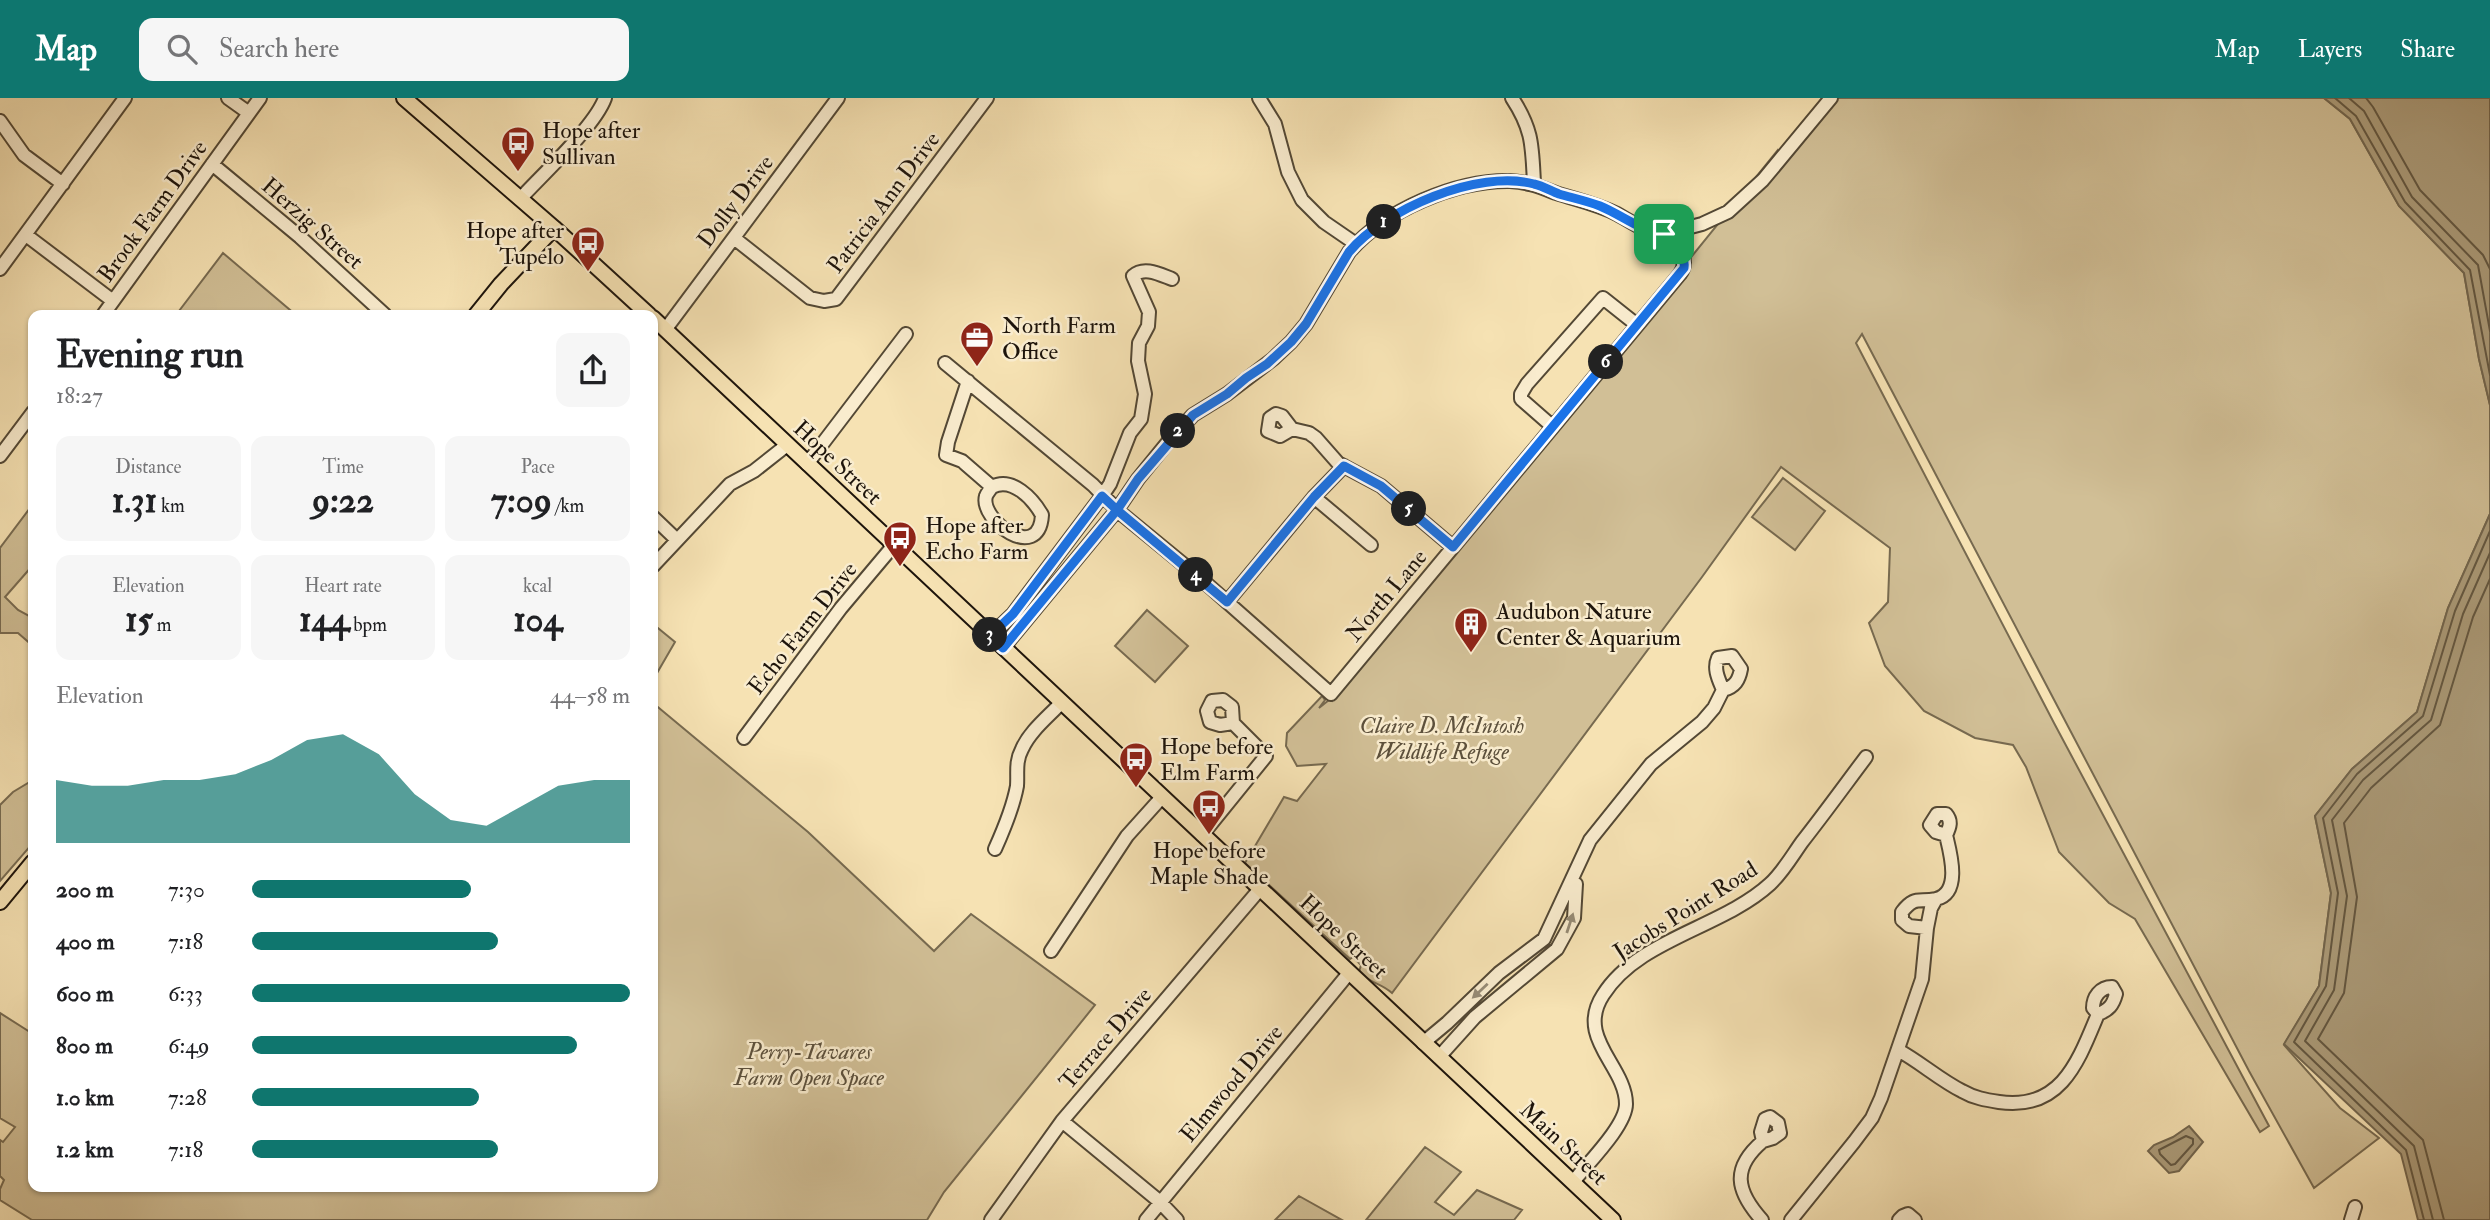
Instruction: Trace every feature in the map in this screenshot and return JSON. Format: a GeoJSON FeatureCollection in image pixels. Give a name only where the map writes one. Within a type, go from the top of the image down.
{"type":"FeatureCollection","features":[{"type":"Feature","properties":{"kind":"main road","name":"Hope Street"},"geometry":{"type":"LineString","coordinates":[[404,98],[554,228],[643,310]]}},
{"type":"Feature","properties":{"kind":"main road"},"geometry":{"type":"LineString","coordinates":[[480,310],[500,284],[554,228]]}},
{"type":"Feature","properties":{"kind":"main road","name":"Hope Street"},"geometry":{"type":"LineString","coordinates":[[658,324],[1483,1099]]}},
{"type":"Feature","properties":{"kind":"main road"},"geometry":{"type":"LineString","coordinates":[[0,902],[28,868]]}},
{"type":"Feature","properties":{"kind":"main road","name":"Main Street"},"geometry":{"type":"LineString","coordinates":[[1483,1099],[1613,1220]]}},
{"type":"Feature","properties":{"kind":"street"},"geometry":{"type":"LineString","coordinates":[[0,270],[125,98]]}},
{"type":"Feature","properties":{"kind":"street"},"geometry":{"type":"LineString","coordinates":[[228,98],[249,113]]}},
{"type":"Feature","properties":{"kind":"street","name":"Brook Farm Drive"},"geometry":{"type":"LineString","coordinates":[[107,310],[260,98]]}},
{"type":"Feature","properties":{"kind":"street","name":"Dolly Drive"},"geometry":{"type":"LineString","coordinates":[[665,330],[838,98]]}},
{"type":"Feature","properties":{"kind":"street","name":"Patricia Ann Drive"},"geometry":{"type":"LineString","coordinates":[[734,238],[810,298],[824,301],[836,299],[987,98]]}},
{"type":"Feature","properties":{"kind":"street"},"geometry":{"type":"LineString","coordinates":[[1259,98],[1275,124],[1288,172],[1302,200],[1324,222],[1356,244]]}},
{"type":"Feature","properties":{"kind":"street"},"geometry":{"type":"LineString","coordinates":[[1512,98],[1522,113],[1532,140],[1534,183]]}},
{"type":"Feature","properties":{"kind":"street"},"geometry":{"type":"LineString","coordinates":[[1003,648],[1193,415],[1227,394],[1291,342],[1306,324],[1356,244],[1395,214],[1447,191],[1509,181],[1534,183],[1600,206],[1640,227],[1664,234],[1702,224],[1728,212],[1763,180],[1830,98]]}},
{"type":"Feature","properties":{"kind":"street"},"geometry":{"type":"LineString","coordinates":[[520,199],[582,132],[607,99]]}},
{"type":"Feature","properties":{"kind":"street"},"geometry":{"type":"LineString","coordinates":[[0,121],[24,155],[63,184]]}},
{"type":"Feature","properties":{"kind":"street","name":"Herzig Street"},"geometry":{"type":"LineString","coordinates":[[212,164],[300,237],[380,310]]}},
{"type":"Feature","properties":{"kind":"street","name":"North Lane"},"geometry":{"type":"LineString","coordinates":[[945,362],[1093,485],[1117,510],[1331,694],[1680,274],[1685,260],[1682,252],[1664,234]]}},
{"type":"Feature","properties":{"kind":"street"},"geometry":{"type":"LineString","coordinates":[[26,235],[113,301]]}},
{"type":"Feature","properties":{"kind":"street"},"geometry":{"type":"LineString","coordinates":[[990,636],[1013,614],[1110,484],[1130,433],[1141,419],[1145,394],[1138,361],[1139,343],[1149,326],[1149,312],[1134,274],[1144,271],[1172,279]]}},
{"type":"Feature","properties":{"kind":"street"},"geometry":{"type":"LineString","coordinates":[[1553,427],[1521,399],[1527,384],[1603,298],[1637,325]]}},
{"type":"Feature","properties":{"kind":"street"},"geometry":{"type":"LineString","coordinates":[[807,464],[906,334]]}},
{"type":"Feature","properties":{"kind":"street"},"geometry":{"type":"LineString","coordinates":[[968,381],[946,455],[962,461],[992,487]]}},
{"type":"Feature","properties":{"kind":"street"},"geometry":{"type":"LineString","coordinates":[[0,456],[28,418]]}},
{"type":"Feature","properties":{"kind":"street"},"geometry":{"type":"LineString","coordinates":[[1292,429],[1316,438],[1344,466],[1381,486],[1453,547]]}},
{"type":"Feature","properties":{"kind":"street"},"geometry":{"type":"LineString","coordinates":[[658,561],[730,484],[754,471],[787,445]]}},
{"type":"Feature","properties":{"kind":"street"},"geometry":{"type":"LineString","coordinates":[[1227,602],[1314,497],[1344,466]]}},
{"type":"Feature","properties":{"kind":"street"},"geometry":{"type":"LineString","coordinates":[[1007,483],[1036,505],[1042,516],[1042,526],[1036,535],[1028,539],[1021,538],[992,518],[986,501],[986,495],[992,487],[1007,483]]}},
{"type":"Feature","properties":{"kind":"street"},"geometry":{"type":"LineString","coordinates":[[1314,497],[1371,545]]}},
{"type":"Feature","properties":{"kind":"street"},"geometry":{"type":"LineString","coordinates":[[658,522],[677,540]]}},
{"type":"Feature","properties":{"kind":"street","name":"Echo Farm Drive"},"geometry":{"type":"LineString","coordinates":[[744,737],[841,608],[894,545]]}},
{"type":"Feature","properties":{"kind":"street"},"geometry":{"type":"LineString","coordinates":[[1423,1042],[1499,973],[1544,939],[1590,840],[1651,764],[1702,722],[1714,708],[1723,690]]}},
{"type":"Feature","properties":{"kind":"street"},"geometry":{"type":"LineString","coordinates":[[995,849],[1007,823],[1017,785],[1016,762],[1022,747],[1036,728],[1061,703]]}},
{"type":"Feature","properties":{"kind":"street"},"geometry":{"type":"LineString","coordinates":[[1202,835],[1266,756],[1233,723]]}},
{"type":"Feature","properties":{"kind":"street","name":"Jacobs Point Road"},"geometry":{"type":"LineString","coordinates":[[1573,1182],[1611,1135],[1622,1118],[1626,1105],[1623,1090],[1603,1051],[1595,1027],[1595,1012],[1602,996],[1629,967],[1728,912],[1770,884],[1866,757]]}},
{"type":"Feature","properties":{"kind":"street"},"geometry":{"type":"LineString","coordinates":[[1051,951],[1127,836],[1162,797]]}},
{"type":"Feature","properties":{"kind":"street"},"geometry":{"type":"LineString","coordinates":[[1791,1220],[1872,1118],[1922,979],[1931,908],[1951,886],[1950,853],[1946,835]]}},
{"type":"Feature","properties":{"kind":"street"},"geometry":{"type":"LineString","coordinates":[[1439,1057],[1469,1023],[1550,956],[1568,933],[1574,918],[1574,894],[1580,863]]}},
{"type":"Feature","properties":{"kind":"street","name":"Terrace Drive"},"geometry":{"type":"LineString","coordinates":[[991,1220],[1062,1121],[1260,889]]}},
{"type":"Feature","properties":{"kind":"street"},"geometry":{"type":"LineString","coordinates":[[1927,928],[1909,926],[1902,920],[1902,912],[1916,901],[1936,900]]}},
{"type":"Feature","properties":{"kind":"street"},"geometry":{"type":"LineString","coordinates":[[1538,945],[1550,956]]}},
{"type":"Feature","properties":{"kind":"street","name":"Elmwood Drive"},"geometry":{"type":"LineString","coordinates":[[1146,1220],[1349,973]]}},
{"type":"Feature","properties":{"kind":"street"},"geometry":{"type":"LineString","coordinates":[[1499,973],[1512,985]]}},
{"type":"Feature","properties":{"kind":"street"},"geometry":{"type":"LineString","coordinates":[[1458,1011],[1469,1023]]}},
{"type":"Feature","properties":{"kind":"street"},"geometry":{"type":"LineString","coordinates":[[1898,1050],[1961,1091],[1977,1098],[2013,1104],[2032,1102],[2051,1093],[2063,1082],[2084,1046],[2098,1014]]}},
{"type":"Feature","properties":{"kind":"street"},"geometry":{"type":"LineString","coordinates":[[1062,1121],[1159,1201],[1177,1220]]}},
{"type":"Feature","properties":{"kind":"street"},"geometry":{"type":"LineString","coordinates":[[1762,1220],[1745,1197],[1739,1177],[1742,1167],[1763,1141]]}},
{"type":"Feature","properties":{"kind":"street"},"geometry":{"type":"LineString","coordinates":[[1899,1220],[1908,1214],[1915,1220]]}},
{"type":"Feature","properties":{"kind":"green space","name":"Claire D. McIntosh Wildlife Refuge"},"geometry":{"type":"Polygon","coordinates":[[[1829,98],[2324,98],[2350,119],[2399,206],[2464,273],[2490,405],[2490,514],[2448,608],[2417,712],[2352,769],[2315,816],[2331,893],[2319,986],[2284,1045],[2340,1108],[2379,1138],[2314,1188],[2249,1071],[1862,334],[1856,343],[2054,723],[2269,1126],[2260,1132],[2135,919],[2109,903],[2059,852],[2026,767],[2013,745],[1975,738],[1924,711],[1885,666],[1869,623],[1888,602],[1890,548],[1781,467],[1392,993],[1363,976],[1359,972],[1361,965],[1353,957],[1350,959],[1245,863],[1284,797],[1297,801],[1326,764],[1297,766],[1286,746],[1287,733],[1322,696],[1325,700],[1319,708],[1329,700],[1332,701],[1777,151],[1777,173],[1783,166],[1778,157],[1829,98]]]}},
{"type":"Feature","properties":{"kind":"green space"},"geometry":{"type":"Polygon","coordinates":[[[223,253],[290,310],[180,310],[223,253]]]}},
{"type":"Feature","properties":{"kind":"green space"},"geometry":{"type":"Polygon","coordinates":[[[1783,478],[1825,511],[1795,550],[1752,517],[1783,478]]]}},
{"type":"Feature","properties":{"kind":"green space"},"geometry":{"type":"Polygon","coordinates":[[[28,511],[28,571],[5,597],[28,615],[28,642],[18,633],[0,633],[0,548],[28,511]]]}},
{"type":"Feature","properties":{"kind":"green space"},"geometry":{"type":"Polygon","coordinates":[[[1147,610],[1188,646],[1155,682],[1115,646],[1147,610]]]}},
{"type":"Feature","properties":{"kind":"green space"},"geometry":{"type":"Polygon","coordinates":[[[658,628],[675,642],[658,671],[658,628]]]}},
{"type":"Feature","properties":{"kind":"green space","name":"Perry-Tavares Farm Open Space"},"geometry":{"type":"Polygon","coordinates":[[[658,707],[808,832],[934,951],[971,914],[1095,1005],[944,1192],[927,1220],[32,1220],[0,1200],[0,1189],[4,1180],[0,1176],[0,1140],[3,1142],[15,1127],[0,1118],[0,1013],[28,1031],[28,1192],[658,1192],[658,707]]]}},
{"type":"Feature","properties":{"kind":"green space"},"geometry":{"type":"Polygon","coordinates":[[[28,783],[28,849],[0,881],[0,805],[13,792],[28,783]]]}},
{"type":"Feature","properties":{"kind":"green space"},"geometry":{"type":"Polygon","coordinates":[[[1425,1147],[1461,1172],[1435,1202],[1454,1215],[1477,1190],[1522,1210],[1514,1220],[1366,1220],[1425,1147]]]}},
{"type":"Feature","properties":{"kind":"green space"},"geometry":{"type":"Polygon","coordinates":[[[1299,1196],[1342,1220],[1275,1220],[1299,1196]]]}},
{"type":"Feature","properties":{"kind":"water"},"geometry":{"type":"Polygon","coordinates":[[[2324,98],[2490,98],[2490,405],[2464,273],[2399,206],[2350,119],[2324,98]]]}},
{"type":"Feature","properties":{"kind":"water"},"geometry":{"type":"Polygon","coordinates":[[[2490,514],[2490,1220],[2418,1220],[2401,1154],[2284,1044],[2319,986],[2331,893],[2315,816],[2352,769],[2417,712],[2448,608],[2490,514]]]}},
{"type":"Feature","properties":{"kind":"water"},"geometry":{"type":"Polygon","coordinates":[[[2189,1126],[2203,1142],[2179,1171],[2169,1173],[2148,1151],[2189,1126]]]}},
{"type":"Feature","properties":{"kind":"place","name":"Hope after Sullivan"},"geometry":{"type":"Point","coordinates":[518,173]}},
{"type":"Feature","properties":{"kind":"place","name":"Hope after Tupelo"},"geometry":{"type":"Point","coordinates":[588,273]}},
{"type":"Feature","properties":{"kind":"place","name":"North Farm Office"},"geometry":{"type":"Point","coordinates":[977,368]}},
{"type":"Feature","properties":{"kind":"place","name":"Hope after Echo Farm"},"geometry":{"type":"Point","coordinates":[900,568]}},
{"type":"Feature","properties":{"kind":"place","name":"Audubon Nature Center & Aquarium"},"geometry":{"type":"Point","coordinates":[1471,654]}},
{"type":"Feature","properties":{"kind":"place","name":"Hope before Elm Farm"},"geometry":{"type":"Point","coordinates":[1136,789]}},
{"type":"Feature","properties":{"kind":"place","name":"Hope before Maple Shade"},"geometry":{"type":"Point","coordinates":[1209,836]}},
{"type":"Feature","properties":{"kind":"route"},"geometry":{"type":"LineString","coordinates":[[1664,234],[1640,227],[1600,206],[1556,193],[1534,183],[1509,181],[1447,191],[1395,214],[1349,252],[1306,324],[1281,353],[1227,394],[1193,415],[1138,479],[1117,510],[1102,496],[1013,614],[990,636],[1003,648],[1117,510],[1227,602],[1314,497],[1344,466],[1381,486],[1453,547],[1680,274],[1685,260],[1682,252],[1664,234]]}}]}
